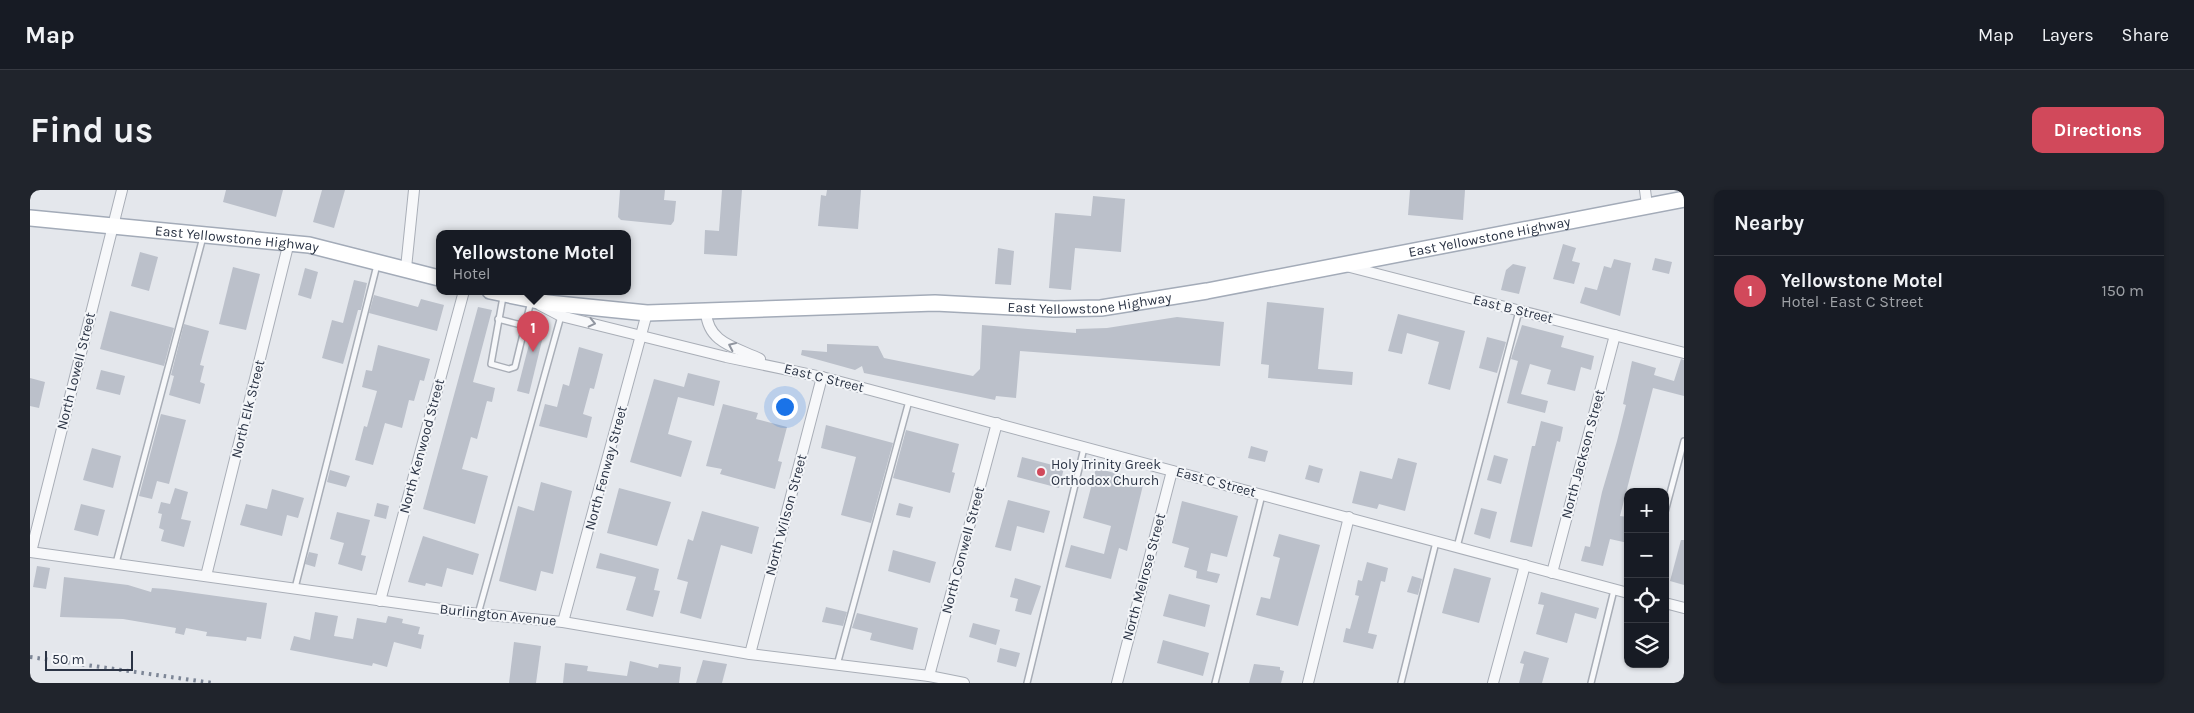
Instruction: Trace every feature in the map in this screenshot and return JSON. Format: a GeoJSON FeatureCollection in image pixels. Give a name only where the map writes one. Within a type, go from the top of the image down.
{"type":"FeatureCollection","features":[{"type":"Feature","properties":{"kind":"main road","name":"East Yellowstone Highway"},"geometry":{"type":"LineString","coordinates":[[510,295],[531,300],[613,311],[647,313],[935,303],[1054,309],[1101,308],[1342,265],[1646,197],[1684,199]]}},
{"type":"Feature","properties":{"kind":"main road","name":"East Yellowstone Highway"},"geometry":{"type":"LineString","coordinates":[[30,218],[289,242],[328,248],[436,277]]}},
{"type":"Feature","properties":{"kind":"street","name":"North Lowell Street"},"geometry":{"type":"LineString","coordinates":[[31,552],[122,190]]}},
{"type":"Feature","properties":{"kind":"street"},"geometry":{"type":"LineString","coordinates":[[406,268],[414,190]]}},
{"type":"Feature","properties":{"kind":"street","name":"North Elk Street"},"geometry":{"type":"LineString","coordinates":[[206,576],[289,242]]}},
{"type":"Feature","properties":{"kind":"street","name":"East B Street"},"geometry":{"type":"LineString","coordinates":[[1342,265],[1684,353]]}},
{"type":"Feature","properties":{"kind":"street","name":"North Kenwood Street"},"geometry":{"type":"LineString","coordinates":[[380,601],[463,295]]}},
{"type":"Feature","properties":{"kind":"street","name":"East C Street"},"geometry":{"type":"LineString","coordinates":[[531,300],[561,316],[726,357],[822,377],[1349,517],[1624,593]]}},
{"type":"Feature","properties":{"kind":"street","name":"East C Street"},"geometry":{"type":"LineString","coordinates":[[706,312],[707,327],[719,340],[774,366]]}},
{"type":"Feature","properties":{"kind":"street","name":"North Fenway Street"},"geometry":{"type":"LineString","coordinates":[[563,622],[647,313]]}},
{"type":"Feature","properties":{"kind":"street","name":"North Jackson Street"},"geometry":{"type":"LineString","coordinates":[[1552,572],[1615,335]]}},
{"type":"Feature","properties":{"kind":"street","name":"North Wilson Street"},"geometry":{"type":"LineString","coordinates":[[750,654],[822,377]]}},
{"type":"Feature","properties":{"kind":"street","name":"North Conwell Street"},"geometry":{"type":"LineString","coordinates":[[929,676],[997,423]]}},
{"type":"Feature","properties":{"kind":"street","name":"North Melrose Street"},"geometry":{"type":"LineString","coordinates":[[1117,683],[1172,471]]}},
{"type":"Feature","properties":{"kind":"street"},"geometry":{"type":"LineString","coordinates":[[1308,683],[1349,517]]}},
{"type":"Feature","properties":{"kind":"street","name":"Burlington Avenue"},"geometry":{"type":"LineString","coordinates":[[31,552],[478,614],[563,622],[750,654],[929,676],[964,683]]}},
{"type":"Feature","properties":{"kind":"street"},"geometry":{"type":"LineString","coordinates":[[1494,683],[1525,565]]}},
{"type":"Feature","properties":{"kind":"street"},"geometry":{"type":"LineString","coordinates":[[1669,604],[1684,608]]}},
{"type":"Feature","properties":{"kind":"lane"},"geometry":{"type":"LineString","coordinates":[[116,563],[204,234]]}},
{"type":"Feature","properties":{"kind":"lane"},"geometry":{"type":"LineString","coordinates":[[294,589],[378,261]]}},
{"type":"Feature","properties":{"kind":"lane"},"geometry":{"type":"LineString","coordinates":[[497,295],[498,319],[490,364],[509,369],[515,367],[531,300]]}},
{"type":"Feature","properties":{"kind":"lane"},"geometry":{"type":"LineString","coordinates":[[1457,547],[1520,311]]}},
{"type":"Feature","properties":{"kind":"lane"},"geometry":{"type":"LineString","coordinates":[[478,614],[561,316]]}},
{"type":"Feature","properties":{"kind":"lane"},"geometry":{"type":"LineString","coordinates":[[498,319],[525,326]]}},
{"type":"Feature","properties":{"kind":"lane"},"geometry":{"type":"LineString","coordinates":[[837,665],[909,401]]}},
{"type":"Feature","properties":{"kind":"lane"},"geometry":{"type":"LineString","coordinates":[[1669,497],[1684,441]]}},
{"type":"Feature","properties":{"kind":"lane"},"geometry":{"type":"LineString","coordinates":[[1027,683],[1084,448]]}},
{"type":"Feature","properties":{"kind":"lane"},"geometry":{"type":"LineString","coordinates":[[1215,683],[1262,495]]}},
{"type":"Feature","properties":{"kind":"lane"},"geometry":{"type":"LineString","coordinates":[[1401,683],[1436,542]]}},
{"type":"Feature","properties":{"kind":"lane"},"geometry":{"type":"LineString","coordinates":[[1591,683],[1614,590]]}},
{"type":"Feature","properties":{"kind":"building"},"geometry":{"type":"Polygon","coordinates":[[[226,190],[283,190],[276,217],[223,202],[226,190]]]}},
{"type":"Feature","properties":{"kind":"building"},"geometry":{"type":"Polygon","coordinates":[[[322,190],[345,190],[334,228],[313,222],[322,190]]]}},
{"type":"Feature","properties":{"kind":"building"},"geometry":{"type":"Polygon","coordinates":[[[620,190],[665,190],[664,200],[676,201],[674,221],[671,225],[621,220],[618,217],[620,190]]]}},
{"type":"Feature","properties":{"kind":"building"},"geometry":{"type":"Polygon","coordinates":[[[722,190],[742,190],[737,256],[704,254],[705,230],[719,231],[722,190]]]}},
{"type":"Feature","properties":{"kind":"building"},"geometry":{"type":"Polygon","coordinates":[[[827,190],[861,190],[858,229],[818,226],[821,195],[826,196],[827,190]]]}},
{"type":"Feature","properties":{"kind":"building"},"geometry":{"type":"Polygon","coordinates":[[[1410,190],[1465,190],[1463,220],[1408,215],[1410,190]]]}},
{"type":"Feature","properties":{"kind":"building"},"geometry":{"type":"Polygon","coordinates":[[[1093,196],[1125,199],[1121,252],[1075,248],[1071,290],[1049,288],[1055,213],[1091,216],[1093,196]]]}},
{"type":"Feature","properties":{"kind":"building"},"geometry":{"type":"Polygon","coordinates":[[[1563,244],[1576,248],[1572,261],[1580,263],[1574,284],[1553,279],[1563,244]]]}},
{"type":"Feature","properties":{"kind":"building"},"geometry":{"type":"Polygon","coordinates":[[[998,248],[1014,251],[1011,285],[995,284],[998,248]]]}},
{"type":"Feature","properties":{"kind":"building"},"geometry":{"type":"Polygon","coordinates":[[[140,252],[158,257],[149,291],[131,286],[140,252]]]}},
{"type":"Feature","properties":{"kind":"building"},"geometry":{"type":"Polygon","coordinates":[[[1655,258],[1672,262],[1669,274],[1652,270],[1655,258]]]}},
{"type":"Feature","properties":{"kind":"building"},"geometry":{"type":"Polygon","coordinates":[[[1614,259],[1631,263],[1620,316],[1580,303],[1585,287],[1597,290],[1604,266],[1611,268],[1614,259]]]}},
{"type":"Feature","properties":{"kind":"building"},"geometry":{"type":"Polygon","coordinates":[[[1513,264],[1526,267],[1519,294],[1501,290],[1506,270],[1513,264]]]}},
{"type":"Feature","properties":{"kind":"building"},"geometry":{"type":"Polygon","coordinates":[[[233,267],[260,274],[246,330],[219,324],[233,267]]]}},
{"type":"Feature","properties":{"kind":"building"},"geometry":{"type":"Polygon","coordinates":[[[305,268],[318,272],[311,299],[298,295],[305,268]]]}},
{"type":"Feature","properties":{"kind":"building"},"geometry":{"type":"Polygon","coordinates":[[[354,280],[367,283],[361,310],[358,310],[343,364],[322,358],[332,320],[343,323],[354,280]]]}},
{"type":"Feature","properties":{"kind":"building"},"geometry":{"type":"Polygon","coordinates":[[[374,295],[418,307],[421,299],[444,305],[437,331],[369,313],[374,295]]]}},
{"type":"Feature","properties":{"kind":"building"},"geometry":{"type":"Polygon","coordinates":[[[1267,302],[1324,308],[1318,369],[1353,372],[1352,385],[1268,378],[1269,365],[1261,364],[1267,302]]]}},
{"type":"Feature","properties":{"kind":"building"},"geometry":{"type":"Polygon","coordinates":[[[478,307],[492,310],[473,382],[495,388],[492,402],[487,401],[477,439],[471,437],[462,469],[488,476],[475,524],[423,509],[478,307]]]}},
{"type":"Feature","properties":{"kind":"building"},"geometry":{"type":"Polygon","coordinates":[[[110,311],[174,328],[164,366],[100,349],[110,311]]]}},
{"type":"Feature","properties":{"kind":"building"},"geometry":{"type":"Polygon","coordinates":[[[1398,314],[1465,331],[1450,390],[1428,384],[1439,342],[1407,333],[1402,354],[1388,351],[1398,314]]]}},
{"type":"Feature","properties":{"kind":"building"},"geometry":{"type":"Polygon","coordinates":[[[1177,317],[1224,322],[1220,366],[1020,351],[1016,398],[996,396],[995,400],[864,373],[862,366],[855,370],[801,355],[802,350],[827,352],[827,344],[878,346],[884,358],[973,376],[980,369],[982,325],[1076,333],[1076,329],[1107,328],[1177,317]]]}},
{"type":"Feature","properties":{"kind":"building"},"geometry":{"type":"Polygon","coordinates":[[[535,321],[546,324],[529,394],[517,391],[535,321]]]}},
{"type":"Feature","properties":{"kind":"building"},"geometry":{"type":"Polygon","coordinates":[[[184,324],[209,331],[200,365],[204,366],[200,382],[205,384],[200,404],[169,395],[174,376],[171,375],[184,324]]]}},
{"type":"Feature","properties":{"kind":"building"},"geometry":{"type":"Polygon","coordinates":[[[1522,325],[1564,336],[1561,347],[1594,356],[1591,370],[1581,367],[1575,391],[1547,384],[1551,370],[1530,364],[1521,394],[1548,401],[1545,413],[1507,403],[1518,361],[1511,359],[1522,325]]]}},
{"type":"Feature","properties":{"kind":"building"},"geometry":{"type":"Polygon","coordinates":[[[1487,337],[1506,342],[1497,373],[1479,368],[1487,337]]]}},
{"type":"Feature","properties":{"kind":"building"},"geometry":{"type":"Polygon","coordinates":[[[378,345],[430,359],[424,381],[420,380],[414,401],[409,400],[402,428],[385,423],[373,465],[355,460],[364,426],[367,427],[377,391],[362,387],[366,370],[372,371],[378,345]]]}},
{"type":"Feature","properties":{"kind":"building"},"geometry":{"type":"Polygon","coordinates":[[[579,347],[603,354],[594,389],[590,388],[583,414],[592,417],[587,438],[539,426],[545,404],[557,407],[563,384],[569,386],[579,347]]]}},
{"type":"Feature","properties":{"kind":"building"},"geometry":{"type":"Polygon","coordinates":[[[1681,359],[1684,360],[1684,396],[1653,388],[1627,488],[1624,488],[1624,500],[1620,516],[1624,516],[1624,542],[1610,539],[1603,566],[1581,561],[1585,546],[1590,547],[1602,492],[1626,405],[1623,404],[1632,361],[1656,368],[1654,375],[1674,381],[1681,359]]]}},
{"type":"Feature","properties":{"kind":"building"},"geometry":{"type":"Polygon","coordinates":[[[101,370],[125,376],[120,395],[96,389],[101,370]]]}},
{"type":"Feature","properties":{"kind":"building"},"geometry":{"type":"Polygon","coordinates":[[[688,373],[720,381],[714,406],[678,397],[668,434],[692,441],[681,477],[630,462],[654,379],[684,387],[688,373]]]}},
{"type":"Feature","properties":{"kind":"building"},"geometry":{"type":"Polygon","coordinates":[[[30,378],[45,382],[39,408],[30,406],[30,378]]]}},
{"type":"Feature","properties":{"kind":"building"},"geometry":{"type":"Polygon","coordinates":[[[723,404],[758,413],[756,419],[787,427],[778,461],[782,462],[775,489],[720,474],[722,469],[706,466],[723,404]]]}},
{"type":"Feature","properties":{"kind":"building"},"geometry":{"type":"Polygon","coordinates":[[[161,414],[186,420],[169,484],[157,481],[152,499],[139,496],[161,414]]]}},
{"type":"Feature","properties":{"kind":"building"},"geometry":{"type":"Polygon","coordinates":[[[1541,421],[1563,427],[1560,442],[1557,441],[1532,547],[1510,542],[1532,446],[1535,446],[1541,421]]]}},
{"type":"Feature","properties":{"kind":"building"},"geometry":{"type":"Polygon","coordinates":[[[826,425],[893,443],[871,523],[841,515],[856,457],[821,448],[826,425]]]}},
{"type":"Feature","properties":{"kind":"building"},"geometry":{"type":"Polygon","coordinates":[[[906,430],[959,444],[952,472],[955,473],[950,493],[893,478],[906,430]]]}},
{"type":"Feature","properties":{"kind":"building"},"geometry":{"type":"Polygon","coordinates":[[[1251,446],[1268,451],[1265,462],[1248,458],[1251,446]]]}},
{"type":"Feature","properties":{"kind":"building"},"geometry":{"type":"Polygon","coordinates":[[[92,448],[121,456],[113,488],[83,480],[92,448]]]}},
{"type":"Feature","properties":{"kind":"building"},"geometry":{"type":"Polygon","coordinates":[[[1494,455],[1508,459],[1501,484],[1487,480],[1494,455]]]}},
{"type":"Feature","properties":{"kind":"building","name":"Holy Trinity Greek Orthodox Church"},"geometry":{"type":"Polygon","coordinates":[[[1022,457],[1064,468],[1059,488],[1017,477],[1022,457]]]}},
{"type":"Feature","properties":{"kind":"building"},"geometry":{"type":"Polygon","coordinates":[[[1398,458],[1417,463],[1405,511],[1379,504],[1377,509],[1352,503],[1360,471],[1392,479],[1398,458]]]}},
{"type":"Feature","properties":{"kind":"building"},"geometry":{"type":"Polygon","coordinates":[[[1309,465],[1323,469],[1319,483],[1305,479],[1309,465]]]}},
{"type":"Feature","properties":{"kind":"building"},"geometry":{"type":"Polygon","coordinates":[[[1096,468],[1144,481],[1127,551],[1119,548],[1111,579],[1065,567],[1071,545],[1104,554],[1111,526],[1083,518],[1096,468]]]}},
{"type":"Feature","properties":{"kind":"building"},"geometry":{"type":"Polygon","coordinates":[[[330,470],[350,476],[346,487],[327,482],[330,470]]]}},
{"type":"Feature","properties":{"kind":"building"},"geometry":{"type":"Polygon","coordinates":[[[541,482],[572,491],[553,574],[541,571],[536,591],[499,581],[518,506],[534,511],[541,482]]]}},
{"type":"Feature","properties":{"kind":"building"},"geometry":{"type":"Polygon","coordinates":[[[175,488],[188,492],[181,519],[191,521],[184,547],[161,541],[164,530],[159,528],[162,514],[158,513],[161,502],[170,504],[175,488]]]}},
{"type":"Feature","properties":{"kind":"building"},"geometry":{"type":"Polygon","coordinates":[[[619,488],[671,502],[657,546],[607,533],[619,488]]]}},
{"type":"Feature","properties":{"kind":"building"},"geometry":{"type":"Polygon","coordinates":[[[272,489],[304,498],[298,518],[287,515],[282,536],[240,525],[246,504],[267,509],[272,489]]]}},
{"type":"Feature","properties":{"kind":"building"},"geometry":{"type":"Polygon","coordinates":[[[1008,500],[1050,511],[1044,533],[1017,526],[1011,551],[995,547],[1008,500]]]}},
{"type":"Feature","properties":{"kind":"building"},"geometry":{"type":"Polygon","coordinates":[[[1182,501],[1238,516],[1227,557],[1211,553],[1207,571],[1220,574],[1217,583],[1196,578],[1197,571],[1184,567],[1189,548],[1172,543],[1182,501]]]}},
{"type":"Feature","properties":{"kind":"building"},"geometry":{"type":"Polygon","coordinates":[[[377,503],[389,506],[386,519],[374,516],[377,503]]]}},
{"type":"Feature","properties":{"kind":"building"},"geometry":{"type":"Polygon","coordinates":[[[899,503],[913,507],[910,518],[896,515],[899,503]]]}},
{"type":"Feature","properties":{"kind":"building"},"geometry":{"type":"Polygon","coordinates":[[[81,504],[105,510],[98,536],[74,530],[81,504]]]}},
{"type":"Feature","properties":{"kind":"building"},"geometry":{"type":"Polygon","coordinates":[[[1481,508],[1497,512],[1490,539],[1474,534],[1481,508]]]}},
{"type":"Feature","properties":{"kind":"building"},"geometry":{"type":"Polygon","coordinates":[[[702,511],[759,527],[752,554],[721,545],[701,619],[680,613],[688,582],[677,579],[688,539],[693,541],[702,511]]]}},
{"type":"Feature","properties":{"kind":"building"},"geometry":{"type":"Polygon","coordinates":[[[337,512],[370,520],[361,555],[366,556],[362,571],[338,564],[344,543],[330,539],[337,512]]]}},
{"type":"Feature","properties":{"kind":"building"},"geometry":{"type":"Polygon","coordinates":[[[1279,534],[1320,545],[1298,626],[1256,615],[1261,597],[1270,599],[1280,558],[1273,556],[1279,534]]]}},
{"type":"Feature","properties":{"kind":"building"},"geometry":{"type":"Polygon","coordinates":[[[423,536],[479,554],[473,575],[447,568],[442,587],[426,583],[425,586],[408,582],[423,536]]]}},
{"type":"Feature","properties":{"kind":"building"},"geometry":{"type":"Polygon","coordinates":[[[1681,540],[1684,540],[1684,585],[1670,581],[1681,540]]]}},
{"type":"Feature","properties":{"kind":"building"},"geometry":{"type":"Polygon","coordinates":[[[893,550],[936,562],[930,583],[888,571],[893,550]]]}},
{"type":"Feature","properties":{"kind":"building"},"geometry":{"type":"Polygon","coordinates":[[[309,552],[318,554],[315,567],[305,564],[309,552]]]}},
{"type":"Feature","properties":{"kind":"building"},"geometry":{"type":"Polygon","coordinates":[[[600,553],[659,569],[654,590],[660,591],[653,617],[626,610],[636,577],[596,568],[600,553]]]}},
{"type":"Feature","properties":{"kind":"building"},"geometry":{"type":"Polygon","coordinates":[[[1367,562],[1388,568],[1385,582],[1381,581],[1368,633],[1377,635],[1373,649],[1343,642],[1346,628],[1350,629],[1359,596],[1355,595],[1358,580],[1362,581],[1367,562]]]}},
{"type":"Feature","properties":{"kind":"building"},"geometry":{"type":"Polygon","coordinates":[[[37,566],[50,568],[46,589],[33,587],[37,566]]]}},
{"type":"Feature","properties":{"kind":"building"},"geometry":{"type":"Polygon","coordinates":[[[1454,568],[1491,578],[1479,623],[1442,613],[1454,568]]]}},
{"type":"Feature","properties":{"kind":"building"},"geometry":{"type":"Polygon","coordinates":[[[1412,576],[1422,579],[1418,595],[1407,592],[1412,576]]]}},
{"type":"Feature","properties":{"kind":"building"},"geometry":{"type":"Polygon","coordinates":[[[64,577],[128,585],[151,592],[152,588],[166,589],[267,603],[261,639],[247,637],[246,641],[206,636],[207,632],[186,628],[184,635],[175,633],[176,628],[123,619],[60,617],[64,577]]]}},
{"type":"Feature","properties":{"kind":"building"},"geometry":{"type":"Polygon","coordinates":[[[1015,578],[1041,586],[1031,615],[1015,611],[1018,599],[1010,597],[1015,578]]]}},
{"type":"Feature","properties":{"kind":"building"},"geometry":{"type":"Polygon","coordinates":[[[1541,592],[1599,608],[1596,619],[1575,613],[1567,643],[1536,634],[1544,605],[1538,604],[1541,592]]]}},
{"type":"Feature","properties":{"kind":"building"},"geometry":{"type":"Polygon","coordinates":[[[1169,594],[1210,605],[1205,627],[1163,616],[1169,594]]]}},
{"type":"Feature","properties":{"kind":"building"},"geometry":{"type":"Polygon","coordinates":[[[826,607],[847,612],[843,626],[822,622],[826,607]]]}},
{"type":"Feature","properties":{"kind":"building"},"geometry":{"type":"Polygon","coordinates":[[[315,612],[338,616],[334,636],[353,639],[357,618],[386,623],[388,616],[403,619],[402,623],[420,627],[418,634],[424,635],[421,649],[394,642],[387,667],[373,663],[372,666],[290,650],[294,636],[310,640],[315,612]]]}},
{"type":"Feature","properties":{"kind":"building"},"geometry":{"type":"Polygon","coordinates":[[[857,613],[918,628],[913,650],[870,640],[872,633],[852,628],[857,613]]]}},
{"type":"Feature","properties":{"kind":"building"},"geometry":{"type":"Polygon","coordinates":[[[973,623],[1000,630],[996,645],[969,637],[973,623]]]}},
{"type":"Feature","properties":{"kind":"building"},"geometry":{"type":"Polygon","coordinates":[[[1163,640],[1209,653],[1203,676],[1157,663],[1163,640]]]}},
{"type":"Feature","properties":{"kind":"building"},"geometry":{"type":"Polygon","coordinates":[[[514,642],[541,646],[536,683],[509,683],[514,642]]]}},
{"type":"Feature","properties":{"kind":"building"},"geometry":{"type":"Polygon","coordinates":[[[1000,648],[1020,653],[1016,667],[997,662],[1000,648]]]}},
{"type":"Feature","properties":{"kind":"building"},"geometry":{"type":"Polygon","coordinates":[[[1524,651],[1549,658],[1542,683],[1519,683],[1524,664],[1520,663],[1524,651]]]}},
{"type":"Feature","properties":{"kind":"building"},"geometry":{"type":"Polygon","coordinates":[[[703,660],[727,664],[722,683],[696,683],[703,660]]]}},
{"type":"Feature","properties":{"kind":"building"},"geometry":{"type":"Polygon","coordinates":[[[630,661],[658,668],[659,664],[681,667],[679,683],[563,683],[565,663],[588,666],[587,671],[627,676],[630,661]]]}},
{"type":"Feature","properties":{"kind":"building"},"geometry":{"type":"Polygon","coordinates":[[[1254,664],[1280,667],[1280,670],[1284,671],[1281,683],[1249,683],[1254,664]]]}},
{"type":"Feature","properties":{"kind":"railway"},"geometry":{"type":"LineString","coordinates":[[30,657],[213,683]]}},
{"type":"Feature","properties":{"kind":"place","name":"Yellowstone Motel"},"geometry":{"type":"Point","coordinates":[533,352]}},
{"type":"Feature","properties":{"kind":"place","name":"Holy Trinity Greek Orthodox Church"},"geometry":{"type":"Point","coordinates":[1041,472]}}]}
